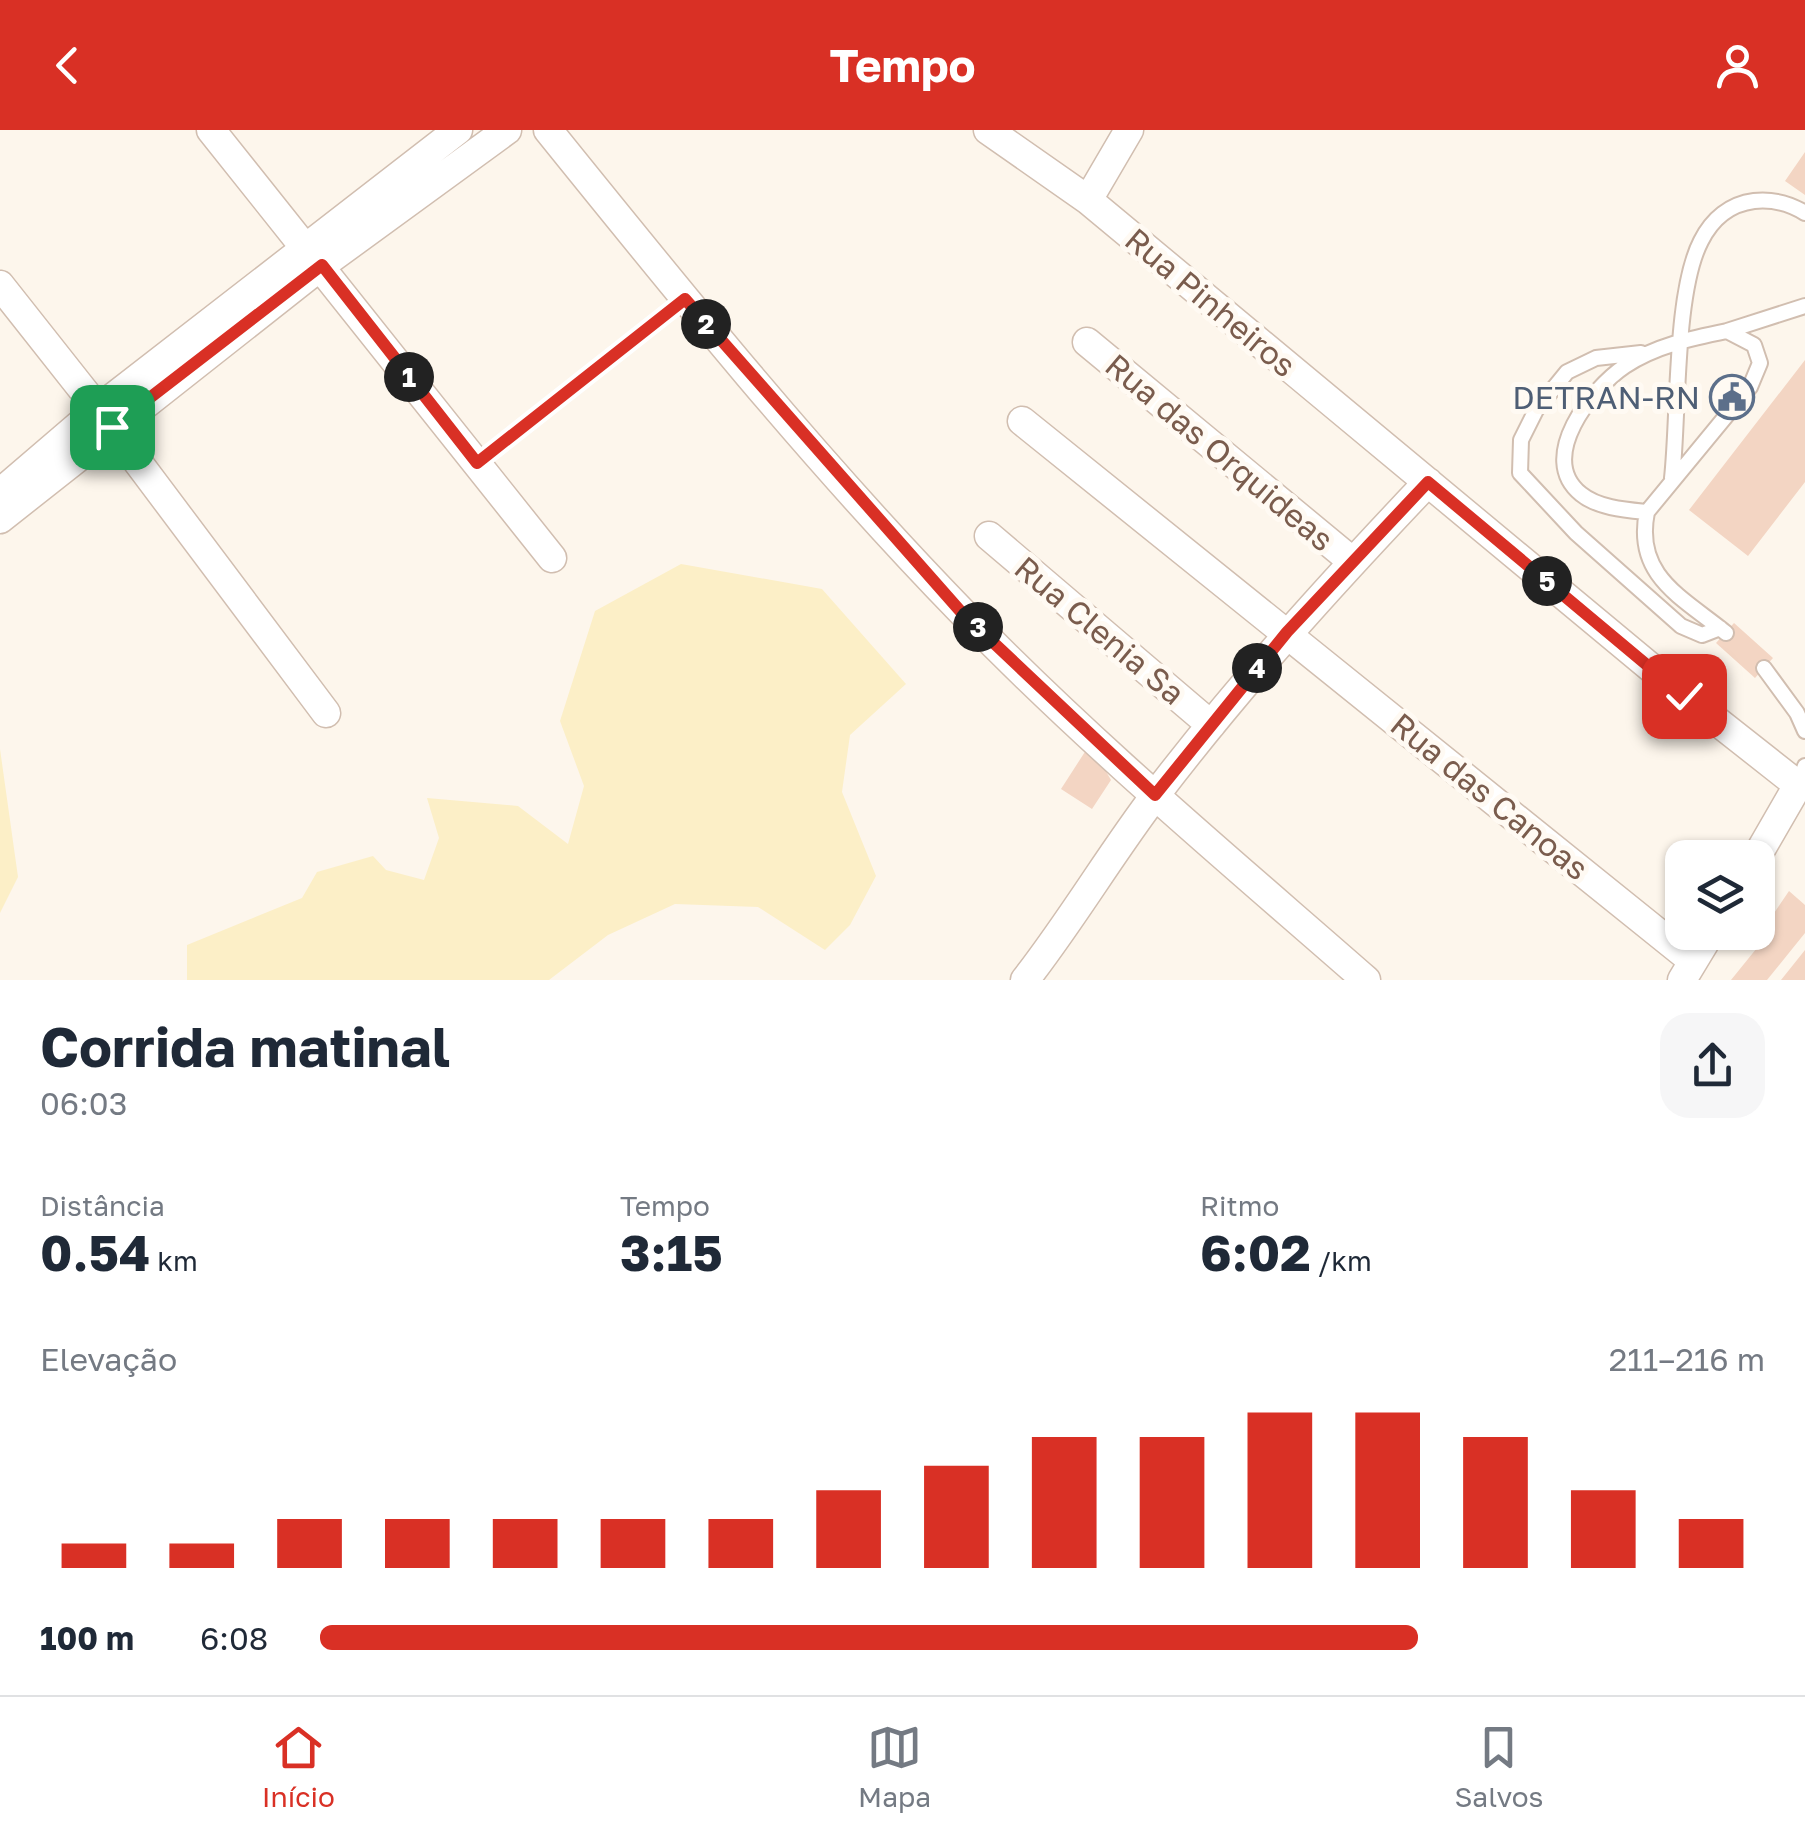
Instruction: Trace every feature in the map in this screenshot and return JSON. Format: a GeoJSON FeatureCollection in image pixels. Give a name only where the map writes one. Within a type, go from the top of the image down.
{"type":"FeatureCollection","features":[{"type":"Feature","properties":{"kind":"street"},"geometry":{"type":"LineString","coordinates":[[211,130],[552,558]]}},
{"type":"Feature","properties":{"kind":"street"},"geometry":{"type":"LineString","coordinates":[[0,492],[105,418],[314,255],[458,130]]}},
{"type":"Feature","properties":{"kind":"street"},"geometry":{"type":"LineString","coordinates":[[314,255],[507,130]]}},
{"type":"Feature","properties":{"kind":"street"},"geometry":{"type":"LineString","coordinates":[[548,130],[685,299],[962,613],[1155,795],[1366,980]]}},
{"type":"Feature","properties":{"kind":"street","name":"Rua Pinheiros"},"geometry":{"type":"LineString","coordinates":[[988,130],[1088,200],[1428,482],[1802,776]]}},
{"type":"Feature","properties":{"kind":"street"},"geometry":{"type":"LineString","coordinates":[[1088,200],[1129,130]]}},
{"type":"Feature","properties":{"kind":"street"},"geometry":{"type":"LineString","coordinates":[[0,285],[326,713]]}},
{"type":"Feature","properties":{"kind":"street","name":"Rua das Orquideas"},"geometry":{"type":"LineString","coordinates":[[1087,342],[1353,562]]}},
{"type":"Feature","properties":{"kind":"street"},"geometry":{"type":"LineString","coordinates":[[0,519],[105,418]]}},
{"type":"Feature","properties":{"kind":"street","name":"Rua das Canoas"},"geometry":{"type":"LineString","coordinates":[[1022,422],[1287,632],[1688,970]]}},
{"type":"Feature","properties":{"kind":"street"},"geometry":{"type":"LineString","coordinates":[[1039,976],[1155,795],[1287,632],[1428,482]]}},
{"type":"Feature","properties":{"kind":"street","name":"Rua Clenia Sa"},"geometry":{"type":"LineString","coordinates":[[988,536],[1211,724]]}},
{"type":"Feature","properties":{"kind":"street"},"geometry":{"type":"LineString","coordinates":[[1766,840],[1802,776]]}},
{"type":"Feature","properties":{"kind":"lane"},"geometry":{"type":"LineString","coordinates":[[1671,481],[1682,342],[1692,264],[1699,244],[1716,220],[1738,204],[1756,200],[1786,203],[1805,214]]}},
{"type":"Feature","properties":{"kind":"lane"},"geometry":{"type":"LineString","coordinates":[[477,463],[685,299]]}},
{"type":"Feature","properties":{"kind":"lane"},"geometry":{"type":"LineString","coordinates":[[1726,330],[1754,344],[1760,363],[1750,387],[1647,512],[1644,548],[1654,572],[1723,631],[1702,635],[1681,626],[1576,533],[1520,472],[1521,440],[1536,410],[1566,372],[1596,358],[1652,351],[1805,306]]}},
{"type":"Feature","properties":{"kind":"lane"},"geometry":{"type":"LineString","coordinates":[[1647,512],[1620,509],[1580,494],[1570,482],[1565,454],[1580,414],[1599,388],[1628,364],[1652,351]]}},
{"type":"Feature","properties":{"kind":"lane"},"geometry":{"type":"LineString","coordinates":[[1764,668],[1797,713],[1805,731]]}},
{"type":"Feature","properties":{"kind":"sand"},"geometry":{"type":"Polygon","coordinates":[[[681,564],[822,589],[906,684],[850,735],[842,792],[876,876],[850,925],[825,950],[758,907],[675,904],[608,935],[549,980],[187,980],[187,945],[302,898],[317,872],[373,856],[386,870],[424,880],[439,838],[427,798],[518,806],[568,844],[584,786],[560,721],[595,611],[681,564]]]}},
{"type":"Feature","properties":{"kind":"sand"},"geometry":{"type":"Polygon","coordinates":[[[0,749],[18,877],[0,913],[0,749]]]}},
{"type":"Feature","properties":{"kind":"building"},"geometry":{"type":"Polygon","coordinates":[[[1805,152],[1805,195],[1785,181],[1805,152]]]}},
{"type":"Feature","properties":{"kind":"building"},"geometry":{"type":"Polygon","coordinates":[[[1805,360],[1805,482],[1748,556],[1689,510],[1805,360]]]}},
{"type":"Feature","properties":{"kind":"building"},"geometry":{"type":"Polygon","coordinates":[[[1734,623],[1773,658],[1755,678],[1716,643],[1734,623]]]}},
{"type":"Feature","properties":{"kind":"building"},"geometry":{"type":"Polygon","coordinates":[[[1090,744],[1111,780],[1092,809],[1061,789],[1090,744]]]}},
{"type":"Feature","properties":{"kind":"building"},"geometry":{"type":"Polygon","coordinates":[[[1789,891],[1805,905],[1805,933],[1767,980],[1731,980],[1755,950],[1775,950],[1775,912],[1789,891]]]}},
{"type":"Feature","properties":{"kind":"building"},"geometry":{"type":"Polygon","coordinates":[[[1805,950],[1805,980],[1781,980],[1805,950]]]}},
{"type":"Feature","properties":{"kind":"place","name":"DETRAN-RN"},"geometry":{"type":"Point","coordinates":[1732,397]}},
{"type":"Feature","properties":{"kind":"route"},"geometry":{"type":"LineString","coordinates":[[112,427],[322,265],[477,463],[685,299],[962,613],[1155,795],[1287,632],[1428,482],[1684,696]]}}]}
